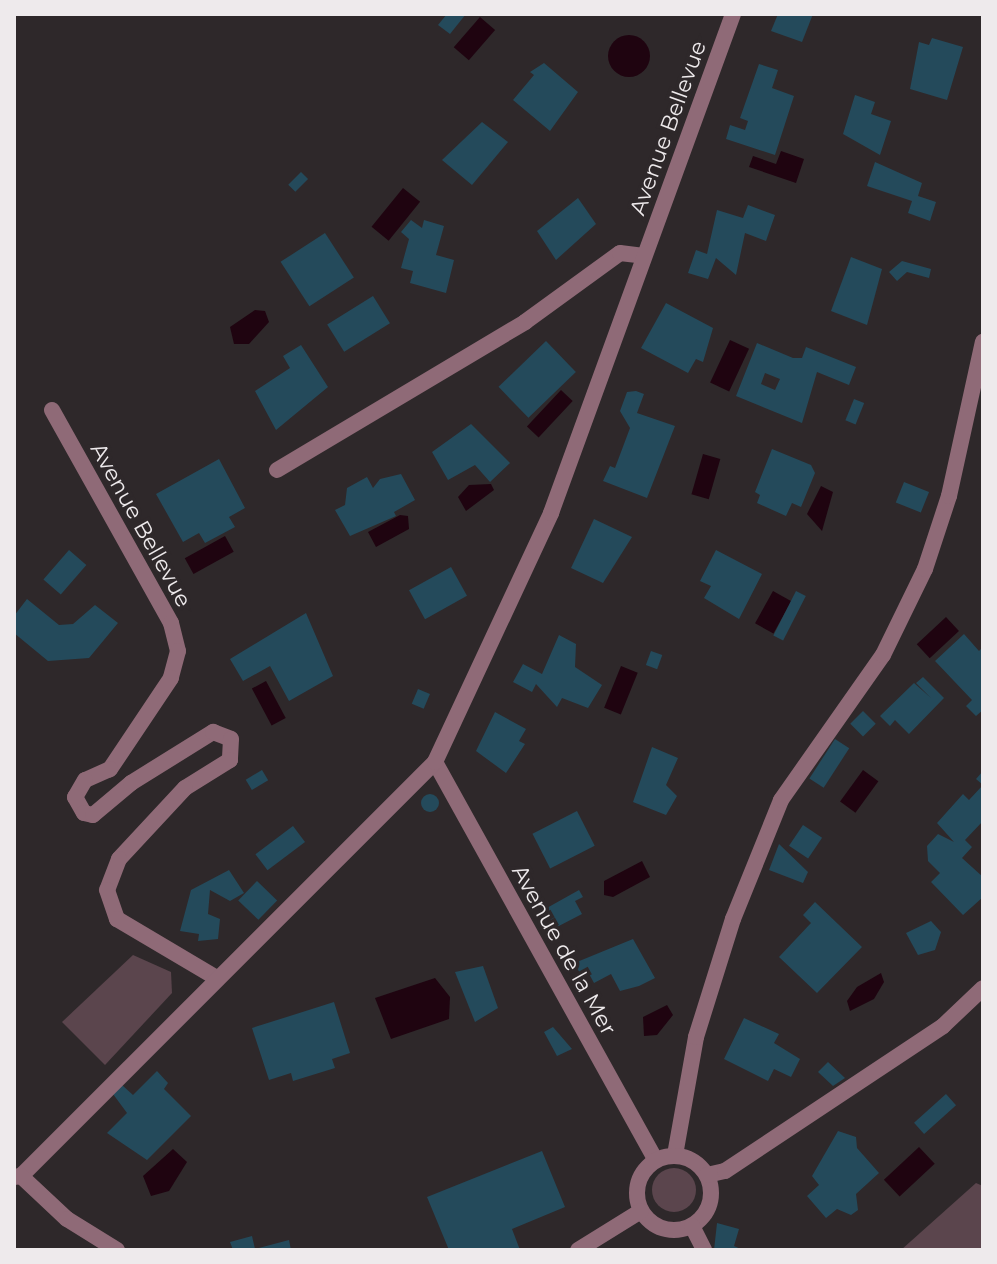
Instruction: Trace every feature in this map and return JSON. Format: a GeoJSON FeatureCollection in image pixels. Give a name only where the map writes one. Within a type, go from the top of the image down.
{"type":"FeatureCollection","features":[{"type":"Feature","properties":{"kind":"street","name":"Avenue Bellevue"},"geometry":{"type":"LineString","coordinates":[[18,1176],[215,977],[435,762],[551,513],[733,14]]}},
{"type":"Feature","properties":{"kind":"street"},"geometry":{"type":"LineString","coordinates":[[277,470],[525,322],[620,253],[644,256]]}},
{"type":"Feature","properties":{"kind":"street"},"geometry":{"type":"LineString","coordinates":[[675,1155],[696,1037],[733,919],[781,800],[883,655],[925,569],[949,496],[983,342]]}},
{"type":"Feature","properties":{"kind":"street","name":"Avenue Bellevue"},"geometry":{"type":"LineString","coordinates":[[52,410],[171,623],[178,651],[171,678],[110,769],[85,780],[75,797],[84,813],[93,815],[131,783],[213,732],[231,739],[230,760],[185,788],[109,874],[107,890],[117,919],[215,977]]}},
{"type":"Feature","properties":{"kind":"street","name":"Avenue de la Mer"},"geometry":{"type":"LineString","coordinates":[[435,762],[656,1160]]}},
{"type":"Feature","properties":{"kind":"street"},"geometry":{"type":"LineString","coordinates":[[641,1211],[640,1177],[656,1160],[675,1155],[707,1175],[725,1171],[943,1026],[983,988]]}},
{"type":"Feature","properties":{"kind":"street"},"geometry":{"type":"LineString","coordinates":[[641,1211],[669,1230],[692,1226],[711,1198],[707,1175]]}},
{"type":"Feature","properties":{"kind":"street"},"geometry":{"type":"LineString","coordinates":[[18,1176],[67,1219],[117,1250]]}},
{"type":"Feature","properties":{"kind":"street"},"geometry":{"type":"LineString","coordinates":[[578,1250],[641,1211]]}},
{"type":"Feature","properties":{"kind":"street"},"geometry":{"type":"LineString","coordinates":[[692,1226],[704,1250]]}},
{"type":"Feature","properties":{"kind":"shaded area"},"geometry":{"type":"Polygon","coordinates":[[[480,17],[495,30],[469,60],[454,47],[480,17]]]}},
{"type":"Feature","properties":{"kind":"shaded area"},"geometry":{"type":"Polygon","coordinates":[[[629,35],[644,41],[650,56],[644,71],[629,77],[614,71],[608,56],[614,41],[629,35]]]}},
{"type":"Feature","properties":{"kind":"shaded area"},"geometry":{"type":"Polygon","coordinates":[[[781,151],[804,159],[796,183],[749,167],[753,156],[776,164],[781,151]]]}},
{"type":"Feature","properties":{"kind":"shaded area"},"geometry":{"type":"Polygon","coordinates":[[[403,188],[420,202],[389,241],[372,227],[403,188]]]}},
{"type":"Feature","properties":{"kind":"shaded area"},"geometry":{"type":"Polygon","coordinates":[[[255,310],[265,311],[269,322],[249,344],[234,344],[230,327],[255,310]]]}},
{"type":"Feature","properties":{"kind":"shaded area"},"geometry":{"type":"Polygon","coordinates":[[[730,340],[749,349],[729,391],[710,383],[730,340]]]}},
{"type":"Feature","properties":{"kind":"shaded area"},"geometry":{"type":"Polygon","coordinates":[[[561,390],[573,401],[539,437],[527,427],[561,390]]]}},
{"type":"Feature","properties":{"kind":"shaded area"},"geometry":{"type":"Polygon","coordinates":[[[703,454],[720,459],[709,499],[691,494],[703,454]]]}},
{"type":"Feature","properties":{"kind":"shaded area"},"geometry":{"type":"Polygon","coordinates":[[[491,484],[494,490],[466,511],[458,497],[469,485],[491,484]]]}},
{"type":"Feature","properties":{"kind":"shaded area"},"geometry":{"type":"Polygon","coordinates":[[[821,486],[833,492],[822,531],[807,514],[821,486]]]}},
{"type":"Feature","properties":{"kind":"shaded area"},"geometry":{"type":"Polygon","coordinates":[[[400,515],[408,516],[409,529],[376,547],[368,532],[400,515]]]}},
{"type":"Feature","properties":{"kind":"shaded area"},"geometry":{"type":"Polygon","coordinates":[[[225,536],[234,552],[193,574],[185,558],[225,536]]]}},
{"type":"Feature","properties":{"kind":"shaded area"},"geometry":{"type":"Polygon","coordinates":[[[773,591],[791,601],[773,634],[755,623],[773,591]]]}},
{"type":"Feature","properties":{"kind":"shaded area"},"geometry":{"type":"Polygon","coordinates":[[[946,617],[959,631],[930,658],[917,644],[946,617]]]}},
{"type":"Feature","properties":{"kind":"shaded area"},"geometry":{"type":"Polygon","coordinates":[[[621,666],[638,673],[621,714],[604,708],[621,666]]]}},
{"type":"Feature","properties":{"kind":"shaded area"},"geometry":{"type":"Polygon","coordinates":[[[266,681],[286,718],[272,726],[252,689],[266,681]]]}},
{"type":"Feature","properties":{"kind":"shaded area"},"geometry":{"type":"Polygon","coordinates":[[[863,770],[878,781],[855,813],[840,802],[863,770]]]}},
{"type":"Feature","properties":{"kind":"shaded area"},"geometry":{"type":"Polygon","coordinates":[[[642,861],[650,877],[613,897],[604,895],[604,881],[642,861]]]}},
{"type":"Feature","properties":{"kind":"shaded area"},"geometry":{"type":"Polygon","coordinates":[[[133,955],[171,972],[172,993],[105,1065],[62,1022],[133,955]]]}},
{"type":"Feature","properties":{"kind":"shaded area"},"geometry":{"type":"Polygon","coordinates":[[[881,973],[884,982],[874,999],[850,1011],[847,1001],[857,987],[881,973]]]}},
{"type":"Feature","properties":{"kind":"shaded area"},"geometry":{"type":"Polygon","coordinates":[[[435,978],[450,997],[449,1019],[391,1039],[375,998],[435,978]]]}},
{"type":"Feature","properties":{"kind":"shaded area"},"geometry":{"type":"Polygon","coordinates":[[[667,1005],[673,1015],[657,1035],[644,1036],[643,1017],[667,1005]]]}},
{"type":"Feature","properties":{"kind":"shaded area"},"geometry":{"type":"Polygon","coordinates":[[[919,1147],[935,1164],[900,1197],[884,1180],[919,1147]]]}},
{"type":"Feature","properties":{"kind":"shaded area"},"geometry":{"type":"Polygon","coordinates":[[[173,1149],[187,1162],[169,1191],[151,1196],[143,1176],[173,1149]]]}},
{"type":"Feature","properties":{"kind":"shaded area"},"geometry":{"type":"Polygon","coordinates":[[[674,1168],[690,1174],[696,1190],[690,1206],[674,1212],[658,1206],[652,1190],[658,1174],[674,1168]]]}},
{"type":"Feature","properties":{"kind":"shaded area"},"geometry":{"type":"Polygon","coordinates":[[[976,1183],[983,1186],[983,1250],[901,1250],[976,1183]]]}},
{"type":"Feature","properties":{"kind":"building"},"geometry":{"type":"Polygon","coordinates":[[[447,14],[466,14],[450,34],[438,25],[447,14]]]}},
{"type":"Feature","properties":{"kind":"building"},"geometry":{"type":"Polygon","coordinates":[[[778,14],[813,14],[802,42],[771,31],[778,14]]]}},
{"type":"Feature","properties":{"kind":"building"},"geometry":{"type":"Polygon","coordinates":[[[932,38],[963,47],[947,100],[910,89],[919,42],[929,45],[932,38]]]}},
{"type":"Feature","properties":{"kind":"building"},"geometry":{"type":"Polygon","coordinates":[[[544,63],[578,92],[550,131],[513,100],[534,75],[530,72],[544,63]]]}},
{"type":"Feature","properties":{"kind":"building"},"geometry":{"type":"Polygon","coordinates":[[[759,64],[778,70],[772,88],[794,96],[775,155],[726,139],[730,125],[745,130],[748,121],[740,118],[759,64]]]}},
{"type":"Feature","properties":{"kind":"building"},"geometry":{"type":"Polygon","coordinates":[[[855,95],[875,102],[871,114],[891,121],[880,155],[843,134],[855,95]]]}},
{"type":"Feature","properties":{"kind":"building"},"geometry":{"type":"Polygon","coordinates":[[[482,122],[508,142],[472,185],[442,160],[482,122]]]}},
{"type":"Feature","properties":{"kind":"building"},"geometry":{"type":"Polygon","coordinates":[[[875,162],[922,183],[918,196],[936,202],[930,221],[908,213],[912,201],[867,186],[875,162]]]}},
{"type":"Feature","properties":{"kind":"building"},"geometry":{"type":"Polygon","coordinates":[[[301,172],[308,179],[295,192],[288,185],[301,172]]]}},
{"type":"Feature","properties":{"kind":"building"},"geometry":{"type":"Polygon","coordinates":[[[578,198],[596,224],[556,260],[537,231],[578,198]]]}},
{"type":"Feature","properties":{"kind":"building"},"geometry":{"type":"Polygon","coordinates":[[[748,205],[775,215],[766,241],[745,233],[736,275],[716,258],[708,279],[688,273],[696,250],[707,254],[717,210],[743,218],[748,205]]]}},
{"type":"Feature","properties":{"kind":"building"},"geometry":{"type":"Polygon","coordinates":[[[411,220],[422,228],[424,220],[444,226],[436,255],[454,260],[446,293],[410,283],[413,271],[401,268],[409,239],[401,232],[411,220]]]}},
{"type":"Feature","properties":{"kind":"building"},"geometry":{"type":"Polygon","coordinates":[[[325,233],[354,277],[309,306],[281,262],[325,233]]]}},
{"type":"Feature","properties":{"kind":"building"},"geometry":{"type":"Polygon","coordinates":[[[851,257],[882,269],[867,325],[831,311],[851,257]]]}},
{"type":"Feature","properties":{"kind":"building"},"geometry":{"type":"Polygon","coordinates":[[[902,261],[931,269],[929,278],[907,272],[897,281],[889,272],[902,261]]]}},
{"type":"Feature","properties":{"kind":"building"},"geometry":{"type":"Polygon","coordinates":[[[373,296],[390,323],[344,352],[327,325],[373,296]]]}},
{"type":"Feature","properties":{"kind":"building"},"geometry":{"type":"Polygon","coordinates":[[[666,303],[713,328],[703,362],[696,359],[688,373],[641,348],[666,303]]]}},
{"type":"Feature","properties":{"kind":"building"},"geometry":{"type":"Polygon","coordinates":[[[546,341],[576,372],[528,418],[499,387],[546,341]]]}},
{"type":"Feature","properties":{"kind":"building"},"geometry":{"type":"Polygon","coordinates":[[[757,343],[793,358],[802,358],[806,347],[856,367],[849,385],[817,372],[802,423],[736,396],[757,343]],[[765,373],[761,384],[775,390],[780,379],[765,373]]]}},
{"type":"Feature","properties":{"kind":"building"},"geometry":{"type":"Polygon","coordinates":[[[301,345],[328,387],[276,430],[255,391],[290,368],[283,356],[301,345]]]}},
{"type":"Feature","properties":{"kind":"building"},"geometry":{"type":"Polygon","coordinates":[[[627,392],[644,394],[637,413],[675,426],[647,498],[603,481],[610,466],[615,468],[630,428],[620,411],[627,392]]]}},
{"type":"Feature","properties":{"kind":"building"},"geometry":{"type":"Polygon","coordinates":[[[854,399],[864,403],[856,424],[845,420],[854,399]]]}},
{"type":"Feature","properties":{"kind":"building"},"geometry":{"type":"Polygon","coordinates":[[[471,424],[510,463],[490,482],[475,465],[448,480],[432,452],[471,424]]]}},
{"type":"Feature","properties":{"kind":"building"},"geometry":{"type":"Polygon","coordinates":[[[772,449],[811,465],[815,473],[801,507],[792,503],[786,516],[757,503],[760,495],[755,492],[772,449]]]}},
{"type":"Feature","properties":{"kind":"building"},"geometry":{"type":"Polygon","coordinates":[[[219,459],[245,508],[229,517],[235,527],[205,543],[199,533],[183,542],[156,494],[219,459]]]}},
{"type":"Feature","properties":{"kind":"building"},"geometry":{"type":"Polygon","coordinates":[[[401,474],[415,500],[394,512],[396,516],[350,536],[335,510],[345,505],[347,488],[367,477],[373,488],[380,479],[401,474]]]}},
{"type":"Feature","properties":{"kind":"building"},"geometry":{"type":"Polygon","coordinates":[[[904,482],[929,492],[921,513],[896,502],[904,482]]]}},
{"type":"Feature","properties":{"kind":"building"},"geometry":{"type":"Polygon","coordinates":[[[594,519],[632,537],[603,583],[571,568],[594,519]]]}},
{"type":"Feature","properties":{"kind":"building"},"geometry":{"type":"Polygon","coordinates":[[[69,550],[86,565],[61,595],[43,579],[69,550]]]}},
{"type":"Feature","properties":{"kind":"building"},"geometry":{"type":"Polygon","coordinates":[[[716,550],[762,574],[739,619],[704,598],[711,586],[700,581],[716,550]]]}},
{"type":"Feature","properties":{"kind":"building"},"geometry":{"type":"Polygon","coordinates":[[[451,567],[467,596],[425,619],[409,590],[451,567]]]}},
{"type":"Feature","properties":{"kind":"building"},"geometry":{"type":"Polygon","coordinates":[[[796,591],[806,596],[783,641],[773,636],[796,591]]]}},
{"type":"Feature","properties":{"kind":"building"},"geometry":{"type":"Polygon","coordinates":[[[27,599],[59,625],[73,624],[95,605],[118,623],[89,658],[48,661],[14,633],[14,616],[27,599]]]}},
{"type":"Feature","properties":{"kind":"building"},"geometry":{"type":"Polygon","coordinates":[[[306,613],[333,676],[289,701],[270,666],[243,681],[230,659],[306,613]]]}},
{"type":"Feature","properties":{"kind":"building"},"geometry":{"type":"Polygon","coordinates":[[[964,634],[979,651],[983,647],[983,710],[976,716],[966,706],[972,700],[935,661],[964,634]]]}},
{"type":"Feature","properties":{"kind":"building"},"geometry":{"type":"Polygon","coordinates":[[[559,635],[576,644],[575,667],[602,685],[588,708],[562,698],[557,707],[536,684],[532,692],[513,682],[523,664],[542,674],[559,635]]]}},
{"type":"Feature","properties":{"kind":"building"},"geometry":{"type":"Polygon","coordinates":[[[651,651],[662,655],[657,669],[646,665],[651,651]]]}},
{"type":"Feature","properties":{"kind":"building"},"geometry":{"type":"Polygon","coordinates":[[[923,677],[944,698],[909,734],[895,720],[890,726],[880,716],[914,683],[931,698],[916,683],[923,677]]]}},
{"type":"Feature","properties":{"kind":"building"},"geometry":{"type":"Polygon","coordinates":[[[418,689],[430,694],[424,709],[412,704],[418,689]]]}},
{"type":"Feature","properties":{"kind":"building"},"geometry":{"type":"Polygon","coordinates":[[[863,711],[876,724],[863,736],[850,724],[863,711]]]}},
{"type":"Feature","properties":{"kind":"building"},"geometry":{"type":"Polygon","coordinates":[[[495,712],[526,729],[519,741],[525,744],[506,773],[476,751],[495,712]]]}},
{"type":"Feature","properties":{"kind":"building"},"geometry":{"type":"Polygon","coordinates":[[[835,739],[849,748],[824,788],[809,778],[835,739]]]}},
{"type":"Feature","properties":{"kind":"building"},"geometry":{"type":"Polygon","coordinates":[[[652,747],[678,758],[666,785],[677,796],[666,815],[633,802],[652,747]]]}},
{"type":"Feature","properties":{"kind":"building"},"geometry":{"type":"Polygon","coordinates":[[[262,770],[268,780],[252,790],[246,780],[262,770]]]}},
{"type":"Feature","properties":{"kind":"building"},"geometry":{"type":"Polygon","coordinates":[[[983,771],[983,785],[976,779],[983,771]]]}},
{"type":"Feature","properties":{"kind":"building"},"geometry":{"type":"Polygon","coordinates":[[[983,785],[983,821],[965,840],[972,847],[962,858],[983,877],[983,897],[963,915],[931,882],[940,873],[928,861],[927,846],[938,834],[954,842],[937,823],[963,794],[969,800],[983,785]]]}},
{"type":"Feature","properties":{"kind":"building"},"geometry":{"type":"Polygon","coordinates":[[[430,794],[439,803],[430,812],[421,803],[430,794]]]}},
{"type":"Feature","properties":{"kind":"building"},"geometry":{"type":"Polygon","coordinates":[[[577,811],[595,846],[550,868],[532,834],[577,811]]]}},
{"type":"Feature","properties":{"kind":"building"},"geometry":{"type":"Polygon","coordinates":[[[803,825],[822,838],[808,859],[789,846],[803,825]]]}},
{"type":"Feature","properties":{"kind":"building"},"geometry":{"type":"Polygon","coordinates":[[[293,826],[305,842],[268,870],[255,854],[293,826]]]}},
{"type":"Feature","properties":{"kind":"building"},"geometry":{"type":"Polygon","coordinates":[[[779,844],[808,872],[803,883],[769,870],[779,844]]]}},
{"type":"Feature","properties":{"kind":"building"},"geometry":{"type":"Polygon","coordinates":[[[229,870],[244,893],[230,901],[210,890],[208,914],[220,919],[218,939],[198,941],[199,934],[180,931],[191,890],[229,870]]]}},
{"type":"Feature","properties":{"kind":"building"},"geometry":{"type":"Polygon","coordinates":[[[257,881],[277,900],[258,920],[238,900],[257,881]]]}},
{"type":"Feature","properties":{"kind":"building"},"geometry":{"type":"Polygon","coordinates":[[[579,890],[583,897],[575,901],[582,914],[555,928],[545,909],[579,890]]]}},
{"type":"Feature","properties":{"kind":"building"},"geometry":{"type":"Polygon","coordinates":[[[815,902],[862,947],[817,993],[779,957],[811,923],[803,915],[815,902]]]}},
{"type":"Feature","properties":{"kind":"building"},"geometry":{"type":"Polygon","coordinates":[[[931,921],[941,932],[935,950],[918,955],[906,933],[931,921]]]}},
{"type":"Feature","properties":{"kind":"building"},"geometry":{"type":"Polygon","coordinates":[[[633,939],[655,978],[639,986],[620,991],[611,974],[594,983],[587,970],[578,974],[572,964],[633,939]]]}},
{"type":"Feature","properties":{"kind":"building"},"geometry":{"type":"Polygon","coordinates":[[[483,966],[498,1008],[475,1022],[455,972],[483,966]]]}},
{"type":"Feature","properties":{"kind":"building"},"geometry":{"type":"Polygon","coordinates":[[[334,1002],[350,1053],[332,1059],[335,1068],[293,1081],[291,1073],[269,1080],[252,1028],[334,1002]]]}},
{"type":"Feature","properties":{"kind":"building"},"geometry":{"type":"Polygon","coordinates":[[[744,1018],[779,1034],[774,1043],[800,1059],[791,1077],[774,1069],[768,1081],[724,1059],[744,1018]]]}},
{"type":"Feature","properties":{"kind":"building"},"geometry":{"type":"Polygon","coordinates":[[[553,1027],[572,1049],[557,1056],[544,1032],[553,1027]]]}},
{"type":"Feature","properties":{"kind":"building"},"geometry":{"type":"Polygon","coordinates":[[[828,1062],[845,1078],[833,1086],[818,1072],[828,1062]]]}},
{"type":"Feature","properties":{"kind":"building"},"geometry":{"type":"Polygon","coordinates":[[[157,1071],[168,1083],[164,1089],[191,1116],[147,1160],[107,1133],[127,1113],[113,1094],[122,1085],[133,1095],[157,1071]]]}},
{"type":"Feature","properties":{"kind":"building"},"geometry":{"type":"Polygon","coordinates":[[[946,1094],[956,1105],[924,1134],[914,1123],[946,1094]]]}},
{"type":"Feature","properties":{"kind":"building"},"geometry":{"type":"Polygon","coordinates":[[[838,1131],[856,1137],[857,1148],[879,1173],[856,1194],[858,1210],[851,1215],[837,1209],[826,1218],[807,1196],[819,1185],[812,1176],[838,1131]]]}},
{"type":"Feature","properties":{"kind":"building"},"geometry":{"type":"Polygon","coordinates":[[[542,1151],[565,1207],[512,1229],[520,1250],[449,1250],[427,1197],[542,1151]]]}},
{"type":"Feature","properties":{"kind":"building"},"geometry":{"type":"Polygon","coordinates":[[[717,1223],[739,1229],[734,1246],[743,1250],[714,1250],[717,1223]]]}},
{"type":"Feature","properties":{"kind":"building"},"geometry":{"type":"Polygon","coordinates":[[[252,1236],[255,1249],[289,1240],[291,1250],[233,1250],[230,1242],[252,1236]]]}}]}
